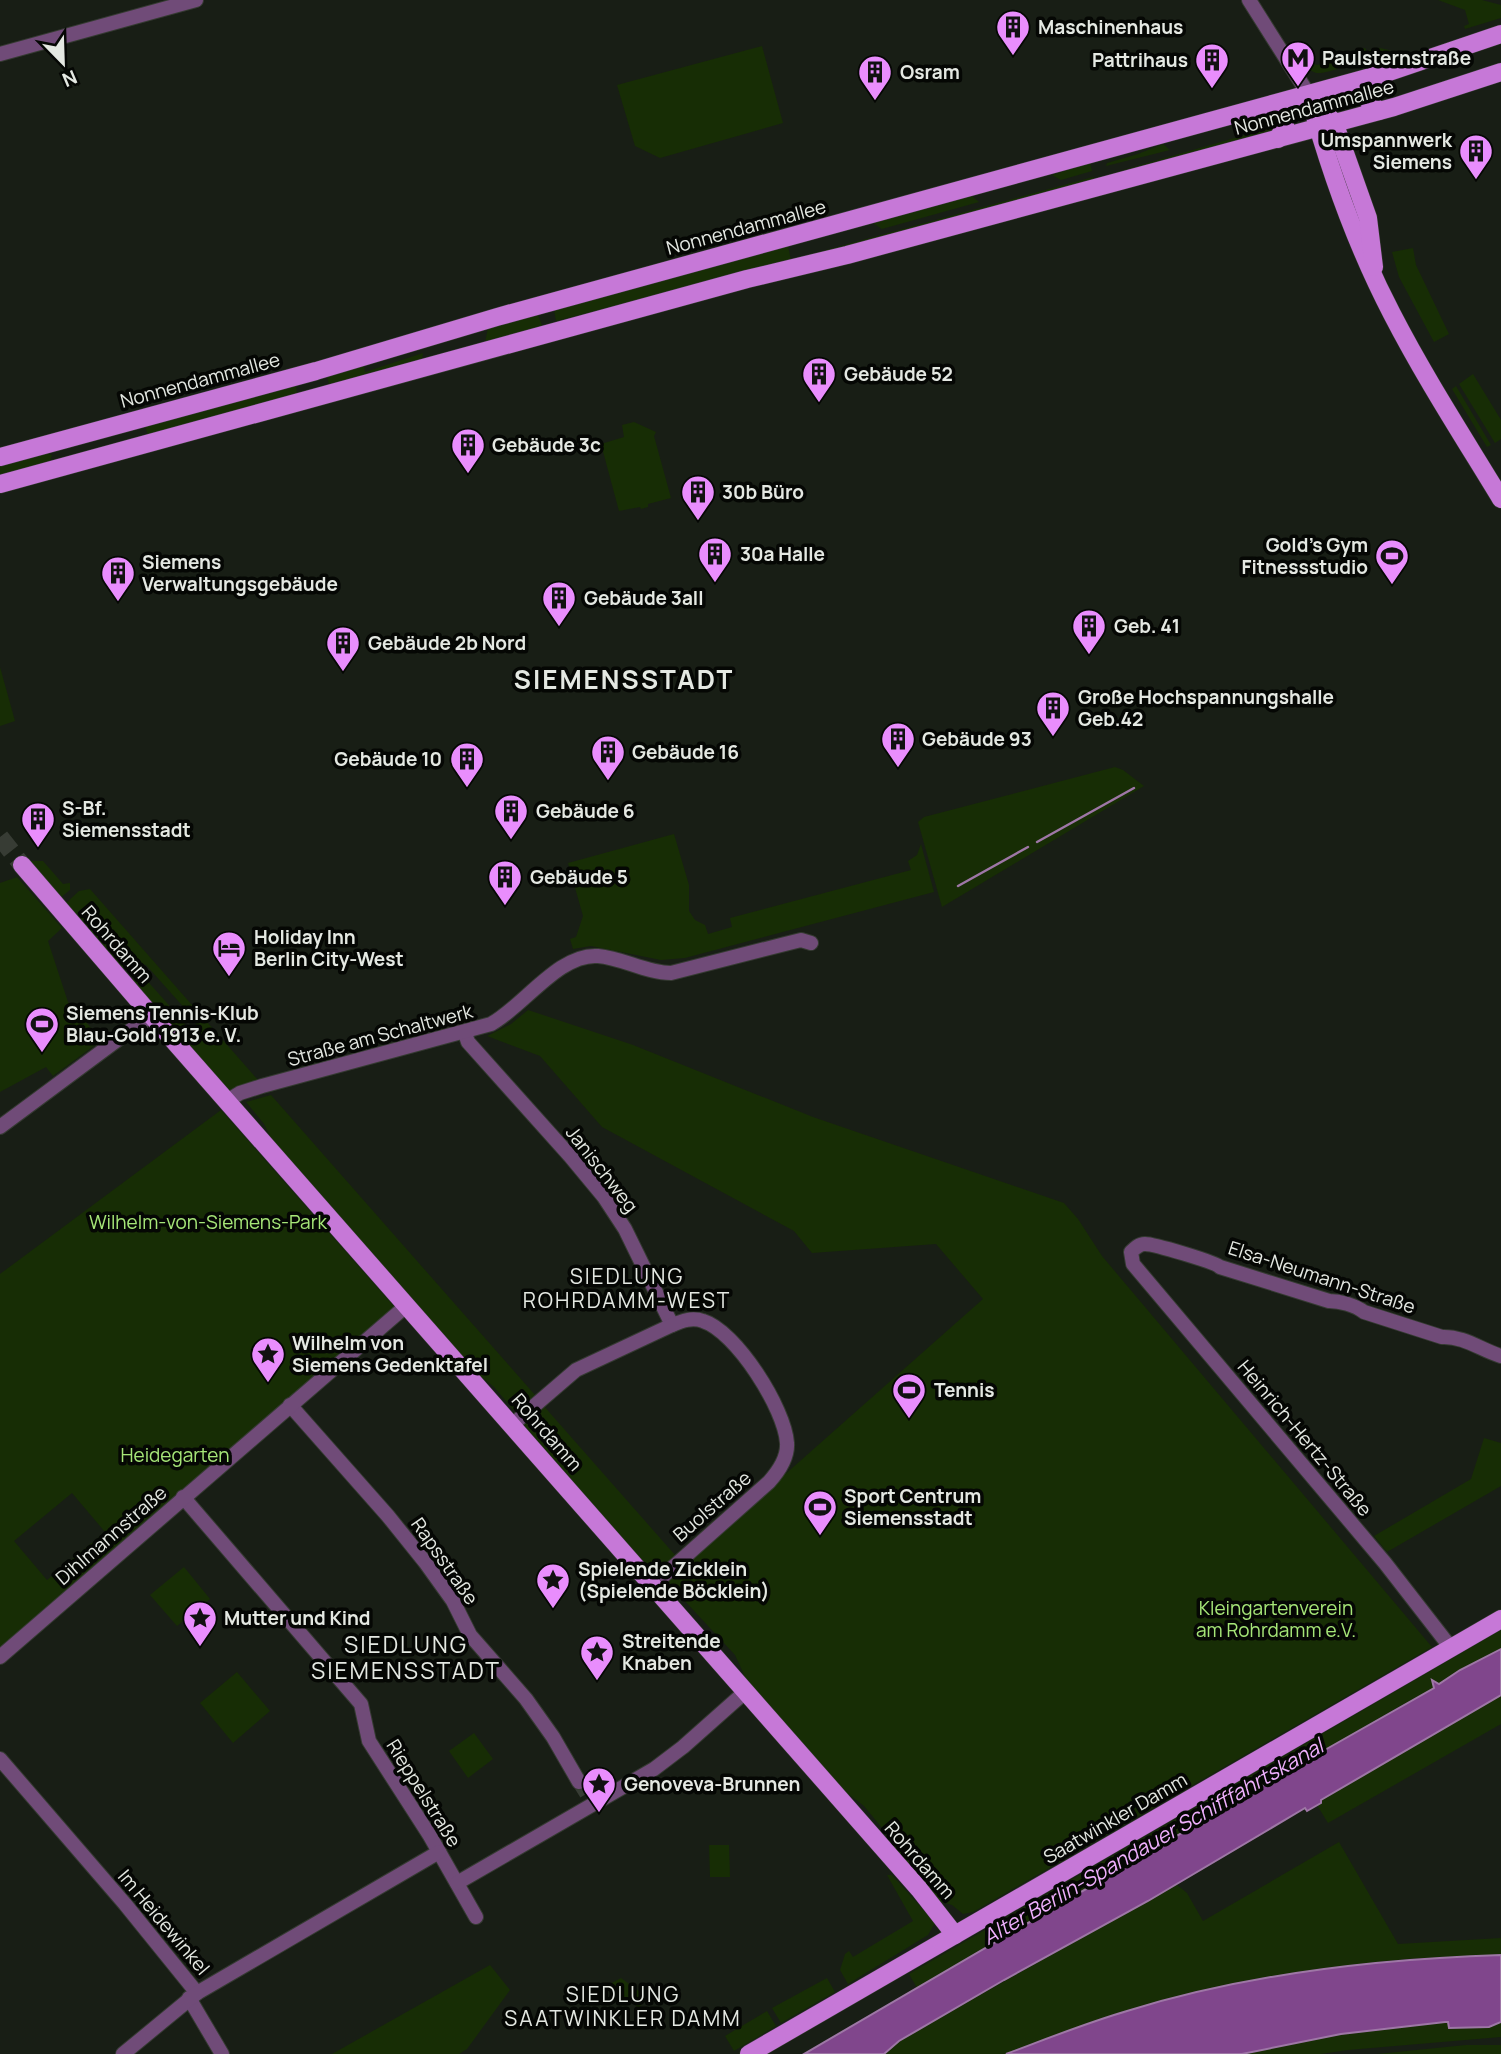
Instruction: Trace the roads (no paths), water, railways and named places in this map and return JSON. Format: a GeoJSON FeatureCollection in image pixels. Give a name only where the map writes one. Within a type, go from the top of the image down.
{"type":"FeatureCollection","features":[{"type":"Feature","properties":{"kind":"main road","name":"Nonnendammallee"},"geometry":{"type":"LineString","coordinates":[[0,457],[308,373],[509,313],[1309,95],[1389,72],[1501,34]]}},
{"type":"Feature","properties":{"kind":"main road"},"geometry":{"type":"LineString","coordinates":[[1379,111],[1369,102],[1368,89],[1389,72]]}},
{"type":"Feature","properties":{"kind":"main road","name":"Nonnendammallee"},"geometry":{"type":"LineString","coordinates":[[0,484],[747,279],[858,252],[1278,139],[1415,101],[1501,72]]}},
{"type":"Feature","properties":{"kind":"main road"},"geometry":{"type":"LineString","coordinates":[[1309,95],[1326,124],[1361,250],[1412,351],[1501,499]]}},
{"type":"Feature","properties":{"kind":"main road"},"geometry":{"type":"LineString","coordinates":[[1273,104],[1281,111],[1285,125],[1278,139]]}},
{"type":"Feature","properties":{"kind":"main road","name":"Rohrdamm"},"geometry":{"type":"LineString","coordinates":[[22,864],[151,1015],[919,1889],[955,1935]]}},
{"type":"Feature","properties":{"kind":"main road","name":"Saatwinkler Damm"},"geometry":{"type":"LineString","coordinates":[[750,2054],[1501,1619]]}},
{"type":"Feature","properties":{"kind":"street"},"geometry":{"type":"LineString","coordinates":[[0,54],[197,0]]}},
{"type":"Feature","properties":{"kind":"street"},"geometry":{"type":"LineString","coordinates":[[1249,0],[1309,95]]}},
{"type":"Feature","properties":{"kind":"street","name":"Straße am Schaltwerk"},"geometry":{"type":"LineString","coordinates":[[227,1101],[240,1093],[262,1086],[465,1033],[500,1019],[561,967],[587,957],[607,957],[661,973],[671,973],[801,940],[811,943]]}},
{"type":"Feature","properties":{"kind":"street"},"geometry":{"type":"LineString","coordinates":[[0,1126],[151,1015]]}},
{"type":"Feature","properties":{"kind":"street","name":"Janischweg"},"geometry":{"type":"LineString","coordinates":[[465,1033],[468,1041],[610,1205],[625,1229],[671,1325]]}},
{"type":"Feature","properties":{"kind":"street","name":"Elsa-Neumann-Straße"},"geometry":{"type":"LineString","coordinates":[[1131,1252],[1145,1244],[1192,1255],[1215,1262],[1220,1267],[1359,1308],[1364,1312],[1442,1337],[1473,1343],[1480,1349],[1501,1356]]}},
{"type":"Feature","properties":{"kind":"street","name":"Heinrich-Hertz-Straße"},"geometry":{"type":"LineString","coordinates":[[1131,1252],[1133,1264],[1407,1590],[1451,1648]]}},
{"type":"Feature","properties":{"kind":"street","name":"Dihlmannstraße"},"geometry":{"type":"LineString","coordinates":[[0,1657],[406,1306]]}},
{"type":"Feature","properties":{"kind":"street","name":"Buolstraße"},"geometry":{"type":"LineString","coordinates":[[653,1584],[769,1482],[779,1468],[788,1441],[763,1384],[736,1344],[722,1330],[703,1321],[686,1320],[671,1325]]}},
{"type":"Feature","properties":{"kind":"street"},"geometry":{"type":"LineString","coordinates":[[512,1424],[576,1370],[671,1325]]}},
{"type":"Feature","properties":{"kind":"street","name":"Rapsstraße"},"geometry":{"type":"LineString","coordinates":[[290,1405],[425,1562],[453,1601],[470,1635],[526,1699],[553,1737],[586,1794]]}},
{"type":"Feature","properties":{"kind":"street","name":"Rieppelstraße"},"geometry":{"type":"LineString","coordinates":[[183,1497],[361,1704],[369,1741],[439,1852],[476,1917]]}},
{"type":"Feature","properties":{"kind":"street"},"geometry":{"type":"LineString","coordinates":[[457,1882],[586,1794],[654,1769],[745,1692]]}},
{"type":"Feature","properties":{"kind":"street","name":"Im Heidewinkel"},"geometry":{"type":"LineString","coordinates":[[0,1759],[125,1904],[193,1996],[222,2054]]}},
{"type":"Feature","properties":{"kind":"street","name":"Im Heidewinkel"},"geometry":{"type":"LineString","coordinates":[[193,1996],[439,1852]]}},
{"type":"Feature","properties":{"kind":"street"},"geometry":{"type":"LineString","coordinates":[[124,2054],[193,1996]]}},
{"type":"Feature","properties":{"kind":"waterway"},"geometry":{"type":"LineString","coordinates":[[1037,842],[1134,788]]}},
{"type":"Feature","properties":{"kind":"waterway"},"geometry":{"type":"LineString","coordinates":[[958,886],[1028,847]]}},
{"type":"Feature","properties":{"kind":"tunnel"},"geometry":{"type":"LineString","coordinates":[[0,837],[22,865]]}},
{"type":"Feature","properties":{"kind":"tunnel"},"geometry":{"type":"LineString","coordinates":[[579,1782],[587,1795]]}},
{"type":"Feature","properties":{"kind":"place","name":"Maschinenhaus"},"geometry":{"type":"Point","coordinates":[1013,57]}},
{"type":"Feature","properties":{"kind":"place","name":"Paulsternstraße"},"geometry":{"type":"Point","coordinates":[1298,88]}},
{"type":"Feature","properties":{"kind":"place","name":"Pattrihaus"},"geometry":{"type":"Point","coordinates":[1212,90]}},
{"type":"Feature","properties":{"kind":"place","name":"Osram"},"geometry":{"type":"Point","coordinates":[875,102]}},
{"type":"Feature","properties":{"kind":"place","name":"Umspannwerk Siemens"},"geometry":{"type":"Point","coordinates":[1476,181]}},
{"type":"Feature","properties":{"kind":"place","name":"Gebäude 52"},"geometry":{"type":"Point","coordinates":[819,404]}},
{"type":"Feature","properties":{"kind":"place","name":"Gebäude 3c"},"geometry":{"type":"Point","coordinates":[468,475]}},
{"type":"Feature","properties":{"kind":"place","name":"30b Büro"},"geometry":{"type":"Point","coordinates":[698,522]}},
{"type":"Feature","properties":{"kind":"place","name":"30a Halle"},"geometry":{"type":"Point","coordinates":[715,584]}},
{"type":"Feature","properties":{"kind":"place","name":"Gold's Gym Fitnessstudio"},"geometry":{"type":"Point","coordinates":[1392,586]}},
{"type":"Feature","properties":{"kind":"place","name":"Siemens Verwaltungsgebäude"},"geometry":{"type":"Point","coordinates":[118,603]}},
{"type":"Feature","properties":{"kind":"place","name":"Gebäude 3aII"},"geometry":{"type":"Point","coordinates":[559,628]}},
{"type":"Feature","properties":{"kind":"place","name":"Geb. 41"},"geometry":{"type":"Point","coordinates":[1089,656]}},
{"type":"Feature","properties":{"kind":"place","name":"Gebäude 2b Nord"},"geometry":{"type":"Point","coordinates":[343,673]}},
{"type":"Feature","properties":{"kind":"place","name":"Große Hochspannungshalle Geb.42"},"geometry":{"type":"Point","coordinates":[1053,738]}},
{"type":"Feature","properties":{"kind":"place","name":"Gebäude 93"},"geometry":{"type":"Point","coordinates":[898,769]}},
{"type":"Feature","properties":{"kind":"place","name":"Gebäude 16"},"geometry":{"type":"Point","coordinates":[608,782]}},
{"type":"Feature","properties":{"kind":"place","name":"Gebäude 10"},"geometry":{"type":"Point","coordinates":[467,789]}},
{"type":"Feature","properties":{"kind":"place","name":"Gebäude 6"},"geometry":{"type":"Point","coordinates":[511,841]}},
{"type":"Feature","properties":{"kind":"place","name":"S-Bf. Siemensstadt"},"geometry":{"type":"Point","coordinates":[38,849]}},
{"type":"Feature","properties":{"kind":"place","name":"Gebäude 5"},"geometry":{"type":"Point","coordinates":[505,907]}},
{"type":"Feature","properties":{"kind":"place","name":"Holiday Inn Berlin City-West"},"geometry":{"type":"Point","coordinates":[229,978]}},
{"type":"Feature","properties":{"kind":"place","name":"Siemens Tennis-Klub Blau-Gold 1913 e. V."},"geometry":{"type":"Point","coordinates":[42,1054]}},
{"type":"Feature","properties":{"kind":"place","name":"Wilhelm von Siemens Gedenktafel"},"geometry":{"type":"Point","coordinates":[268,1384]}},
{"type":"Feature","properties":{"kind":"place","name":"Tennis"},"geometry":{"type":"Point","coordinates":[909,1420]}},
{"type":"Feature","properties":{"kind":"place","name":"Sport Centrum Siemensstadt"},"geometry":{"type":"Point","coordinates":[820,1537]}},
{"type":"Feature","properties":{"kind":"place","name":"Spielende Zicklein (Spielende Böcklein)"},"geometry":{"type":"Point","coordinates":[553,1610]}},
{"type":"Feature","properties":{"kind":"place","name":"Mutter und Kind"},"geometry":{"type":"Point","coordinates":[200,1648]}},
{"type":"Feature","properties":{"kind":"place","name":"Streitende Knaben"},"geometry":{"type":"Point","coordinates":[597,1682]}},
{"type":"Feature","properties":{"kind":"place","name":"Genoveva-Brunnen"},"geometry":{"type":"Point","coordinates":[599,1814]}},
{"type":"Feature","properties":{"kind":"district","name":"SIEMENSSTADT"},"geometry":{"type":"Point","coordinates":[624,680]}},
{"type":"Feature","properties":{"kind":"district","name":"SIEDLUNG ROHRDAMM-WEST"},"geometry":{"type":"Point","coordinates":[627,1289]}},
{"type":"Feature","properties":{"kind":"district","name":"SIEDLUNG SIEMENSSTADT"},"geometry":{"type":"Point","coordinates":[406,1658]}},
{"type":"Feature","properties":{"kind":"district","name":"SIEDLUNG SAATWINKLER DAMM"},"geometry":{"type":"Point","coordinates":[623,2007]}},
{"type":"Feature","properties":{"kind":"park label","name":"Wilhelm-von-Siemens-Park"},"geometry":{"type":"Point","coordinates":[208,1222]}},
{"type":"Feature","properties":{"kind":"park label","name":"Heidegarten"},"geometry":{"type":"Point","coordinates":[175,1455]}},
{"type":"Feature","properties":{"kind":"park label","name":"Kleingartenverein am Rohrdamm e.V."},"geometry":{"type":"Point","coordinates":[1276,1619]}},
{"type":"Feature","properties":{"kind":"water label","name":"Alter Berlin-Spandauer Schifffahrtskanal"},"geometry":{"type":"Point","coordinates":[1153,1842]}}]}
